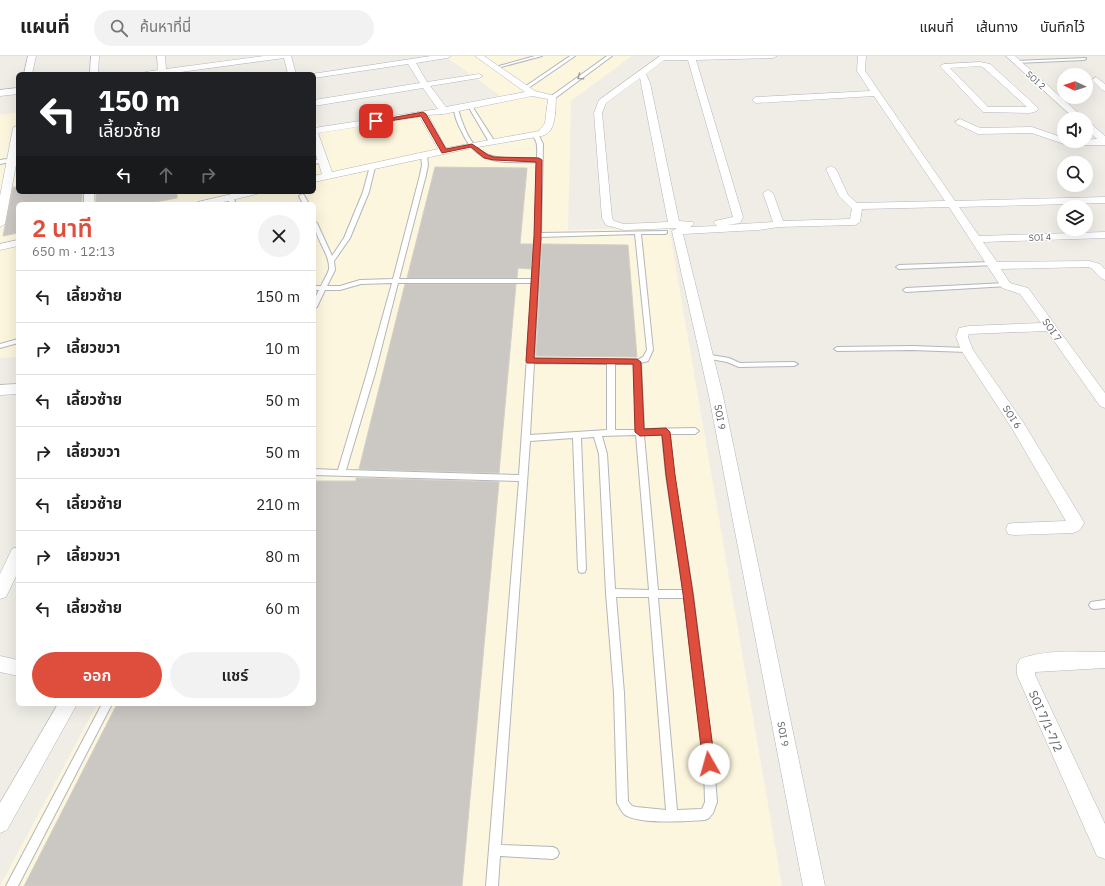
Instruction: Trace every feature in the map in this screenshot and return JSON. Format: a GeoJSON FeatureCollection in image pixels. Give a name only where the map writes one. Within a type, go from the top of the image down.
{"type":"FeatureCollection","features":[{"type":"Feature","properties":{"kind":"street"},"geometry":{"type":"LineString","coordinates":[[28,72],[32,56]]}},
{"type":"Feature","properties":{"kind":"street"},"geometry":{"type":"LineString","coordinates":[[94,72],[95,56]]}},
{"type":"Feature","properties":{"kind":"street"},"geometry":{"type":"LineString","coordinates":[[160,56],[162,72]]}},
{"type":"Feature","properties":{"kind":"street"},"geometry":{"type":"LineString","coordinates":[[167,72],[227,60],[282,56]]}},
{"type":"Feature","properties":{"kind":"street"},"geometry":{"type":"LineString","coordinates":[[288,56],[292,72]]}},
{"type":"Feature","properties":{"kind":"street"},"geometry":{"type":"LineString","coordinates":[[316,76],[448,56]]}},
{"type":"Feature","properties":{"kind":"street"},"geometry":{"type":"LineString","coordinates":[[316,179],[372,166],[542,133],[550,123],[552,98],[528,91],[479,56]]}},
{"type":"Feature","properties":{"kind":"street"},"geometry":{"type":"LineString","coordinates":[[691,57],[738,217],[736,221],[727,223],[624,227],[610,223],[606,218],[598,113],[602,102],[664,57],[774,56]]}},
{"type":"Feature","properties":{"kind":"street"},"geometry":{"type":"LineString","coordinates":[[862,56],[861,71],[1006,285]]}},
{"type":"Feature","properties":{"kind":"street","name":"SOI 2"},"geometry":{"type":"LineString","coordinates":[[1013,59],[1072,112]]}},
{"type":"Feature","properties":{"kind":"street"},"geometry":{"type":"LineString","coordinates":[[227,60],[230,72]]}},
{"type":"Feature","properties":{"kind":"street"},"geometry":{"type":"LineString","coordinates":[[411,62],[425,85],[444,111]]}},
{"type":"Feature","properties":{"kind":"street"},"geometry":{"type":"LineString","coordinates":[[1017,93],[1034,109],[986,110],[982,108],[944,66],[980,64],[987,66],[1017,93],[1050,92]]}},
{"type":"Feature","properties":{"kind":"street"},"geometry":{"type":"LineString","coordinates":[[642,74],[646,83],[674,225]]}},
{"type":"Feature","properties":{"kind":"street"},"geometry":{"type":"LineString","coordinates":[[316,103],[479,76]]}},
{"type":"Feature","properties":{"kind":"street"},"geometry":{"type":"LineString","coordinates":[[1096,80],[1105,88]]}},
{"type":"Feature","properties":{"kind":"street"},"geometry":{"type":"LineString","coordinates":[[0,93],[16,91]]}},
{"type":"Feature","properties":{"kind":"street"},"geometry":{"type":"LineString","coordinates":[[316,135],[456,109],[528,91]]}},
{"type":"Feature","properties":{"kind":"street"},"geometry":{"type":"LineString","coordinates":[[756,100],[876,93]]}},
{"type":"Feature","properties":{"kind":"street"},"geometry":{"type":"LineString","coordinates":[[423,114],[444,152]]}},
{"type":"Feature","properties":{"kind":"street"},"geometry":{"type":"LineString","coordinates":[[960,122],[978,131],[1032,130],[1046,134],[1063,142],[1105,141]]}},
{"type":"Feature","properties":{"kind":"street"},"geometry":{"type":"LineString","coordinates":[[1093,130],[1105,141]]}},
{"type":"Feature","properties":{"kind":"street"},"geometry":{"type":"LineString","coordinates":[[317,150],[324,160],[328,176]]}},
{"type":"Feature","properties":{"kind":"street"},"geometry":{"type":"LineString","coordinates":[[0,224],[15,156]]}},
{"type":"Feature","properties":{"kind":"street"},"geometry":{"type":"LineString","coordinates":[[831,169],[848,203],[857,208],[859,206],[1105,200]]}},
{"type":"Feature","properties":{"kind":"street"},"geometry":{"type":"LineString","coordinates":[[768,192],[779,224]]}},
{"type":"Feature","properties":{"kind":"street"},"geometry":{"type":"LineString","coordinates":[[231,201],[247,194]]}},
{"type":"Feature","properties":{"kind":"street","name":"SOI 9"},"geometry":{"type":"LineString","coordinates":[[814,886],[707,356],[677,231],[758,227],[779,224],[855,222],[857,208]]}},
{"type":"Feature","properties":{"kind":"street","name":"SOI 4"},"geometry":{"type":"LineString","coordinates":[[976,239],[1105,235]]}},
{"type":"Feature","properties":{"kind":"street"},"geometry":{"type":"LineString","coordinates":[[0,247],[16,243]]}},
{"type":"Feature","properties":{"kind":"street"},"geometry":{"type":"LineString","coordinates":[[993,265],[1090,264],[1096,266],[1105,276]]}},
{"type":"Feature","properties":{"kind":"street","name":"SOI 7"},"geometry":{"type":"LineString","coordinates":[[1006,285],[1024,291],[1105,403]]}},
{"type":"Feature","properties":{"kind":"street","name":"SOI 6"},"geometry":{"type":"LineString","coordinates":[[1014,529],[1073,527],[1076,523],[1018,426],[967,350],[962,337],[963,332],[969,330],[1050,327]]}},
{"type":"Feature","properties":{"kind":"street"},"geometry":{"type":"LineString","coordinates":[[1,393],[16,389]]}},
{"type":"Feature","properties":{"kind":"street"},"geometry":{"type":"LineString","coordinates":[[0,592],[16,558]]}},
{"type":"Feature","properties":{"kind":"street","name":"SOI 7/1-7/2"},"geometry":{"type":"LineString","coordinates":[[1105,660],[1041,662],[1026,665],[1024,669],[1105,848]]}},
{"type":"Feature","properties":{"kind":"street"},"geometry":{"type":"LineString","coordinates":[[0,664],[16,668]]}},
{"type":"Feature","properties":{"kind":"street"},"geometry":{"type":"LineString","coordinates":[[0,823],[67,706]]}},
{"type":"Feature","properties":{"kind":"lane"},"geometry":{"type":"LineString","coordinates":[[501,66],[540,56]]}},
{"type":"Feature","properties":{"kind":"lane"},"geometry":{"type":"LineString","coordinates":[[528,91],[572,56]]}},
{"type":"Feature","properties":{"kind":"lane"},"geometry":{"type":"LineString","coordinates":[[552,98],[609,56]]}},
{"type":"Feature","properties":{"kind":"lane"},"geometry":{"type":"LineString","coordinates":[[1013,59],[1084,59]]}},
{"type":"Feature","properties":{"kind":"lane"},"geometry":{"type":"LineString","coordinates":[[470,106],[492,142]]}},
{"type":"Feature","properties":{"kind":"lane"},"geometry":{"type":"LineString","coordinates":[[456,109],[463,130],[472,146],[486,157],[539,160]]}},
{"type":"Feature","properties":{"kind":"lane"},"geometry":{"type":"LineString","coordinates":[[492,886],[526,438],[538,236],[540,144],[537,137],[533,135]]}},
{"type":"Feature","properties":{"kind":"lane"},"geometry":{"type":"LineString","coordinates":[[0,162],[15,156]]}},
{"type":"Feature","properties":{"kind":"lane"},"geometry":{"type":"LineString","coordinates":[[341,473],[371,373],[423,175],[425,165],[424,156]]}},
{"type":"Feature","properties":{"kind":"lane"},"geometry":{"type":"LineString","coordinates":[[316,162],[324,160]]}},
{"type":"Feature","properties":{"kind":"lane"},"geometry":{"type":"LineString","coordinates":[[331,261],[348,238],[366,192],[372,166]]}},
{"type":"Feature","properties":{"kind":"lane"},"geometry":{"type":"LineString","coordinates":[[302,196],[304,202]]}},
{"type":"Feature","properties":{"kind":"lane"},"geometry":{"type":"LineString","coordinates":[[316,227],[331,261],[332,270],[316,303]]}},
{"type":"Feature","properties":{"kind":"lane"},"geometry":{"type":"LineString","coordinates":[[538,236],[665,232]]}},
{"type":"Feature","properties":{"kind":"lane"},"geometry":{"type":"LineString","coordinates":[[530,361],[637,362],[646,359],[650,350],[638,233]]}},
{"type":"Feature","properties":{"kind":"lane"},"geometry":{"type":"LineString","coordinates":[[899,267],[993,265]]}},
{"type":"Feature","properties":{"kind":"lane"},"geometry":{"type":"LineString","coordinates":[[316,288],[340,288],[362,282],[535,281]]}},
{"type":"Feature","properties":{"kind":"lane"},"geometry":{"type":"LineString","coordinates":[[906,290],[1006,285]]}},
{"type":"Feature","properties":{"kind":"lane"},"geometry":{"type":"LineString","coordinates":[[0,346],[16,342]]}},
{"type":"Feature","properties":{"kind":"lane"},"geometry":{"type":"LineString","coordinates":[[837,349],[912,348],[967,350]]}},
{"type":"Feature","properties":{"kind":"lane"},"geometry":{"type":"LineString","coordinates":[[707,356],[729,360],[739,365],[794,364]]}},
{"type":"Feature","properties":{"kind":"lane"},"geometry":{"type":"LineString","coordinates":[[611,362],[611,433]]}},
{"type":"Feature","properties":{"kind":"lane"},"geometry":{"type":"LineString","coordinates":[[637,362],[640,432],[672,816]]}},
{"type":"Feature","properties":{"kind":"lane"},"geometry":{"type":"LineString","coordinates":[[526,438],[611,433],[695,431]]}},
{"type":"Feature","properties":{"kind":"lane"},"geometry":{"type":"LineString","coordinates":[[597,434],[603,454],[611,593],[619,693],[623,803],[628,810],[636,813],[672,816],[705,814],[709,809],[711,802],[709,764],[688,594],[670,475],[666,432]]}},
{"type":"Feature","properties":{"kind":"lane"},"geometry":{"type":"LineString","coordinates":[[577,435],[582,569]]}},
{"type":"Feature","properties":{"kind":"lane"},"geometry":{"type":"LineString","coordinates":[[316,472],[523,478]]}},
{"type":"Feature","properties":{"kind":"lane"},"geometry":{"type":"LineString","coordinates":[[611,593],[688,594]]}},
{"type":"Feature","properties":{"kind":"lane"},"geometry":{"type":"LineString","coordinates":[[1094,605],[1105,604]]}},
{"type":"Feature","properties":{"kind":"lane"},"geometry":{"type":"LineString","coordinates":[[12,886],[106,706]]}},
{"type":"Feature","properties":{"kind":"lane"},"geometry":{"type":"LineString","coordinates":[[495,850],[553,853]]}},
{"type":"Feature","properties":{"kind":"shaded area"},"geometry":{"type":"Polygon","coordinates":[[[445,56],[632,56],[571,101],[568,230],[669,227],[782,886],[0,886],[96,706],[316,706],[316,202],[16,202],[16,357],[0,358],[0,115],[16,112],[16,194],[316,194],[316,121],[319,129],[503,98],[445,56]]]}},
{"type":"Feature","properties":{"kind":"building"},"geometry":{"type":"Polygon","coordinates":[[[435,167],[527,168],[520,244],[533,244],[531,269],[518,268],[517,278],[407,278],[435,167]]]}},
{"type":"Feature","properties":{"kind":"building"},"geometry":{"type":"Polygon","coordinates":[[[13,187],[16,187],[16,194],[82,194],[82,202],[16,202],[16,233],[3,236],[13,187]]]}},
{"type":"Feature","properties":{"kind":"building"},"geometry":{"type":"Polygon","coordinates":[[[96,194],[177,194],[177,198],[156,202],[96,202],[96,194]]]}},
{"type":"Feature","properties":{"kind":"building"},"geometry":{"type":"Polygon","coordinates":[[[542,244],[628,245],[637,357],[536,356],[542,244]]]}},
{"type":"Feature","properties":{"kind":"building"},"geometry":{"type":"Polygon","coordinates":[[[405,284],[516,284],[499,473],[359,469],[405,284]]]}},
{"type":"Feature","properties":{"kind":"building"},"geometry":{"type":"Polygon","coordinates":[[[356,478],[499,482],[462,886],[24,886],[116,706],[316,706],[316,481],[356,481],[356,478]]]}},
{"type":"Feature","properties":{"kind":"route"},"geometry":{"type":"LineString","coordinates":[[376,121],[423,114],[444,152],[472,146],[486,157],[517,160],[539,160],[538,236],[530,361],[637,362],[640,432],[666,432],[670,475],[688,594],[709,764]]}}]}
